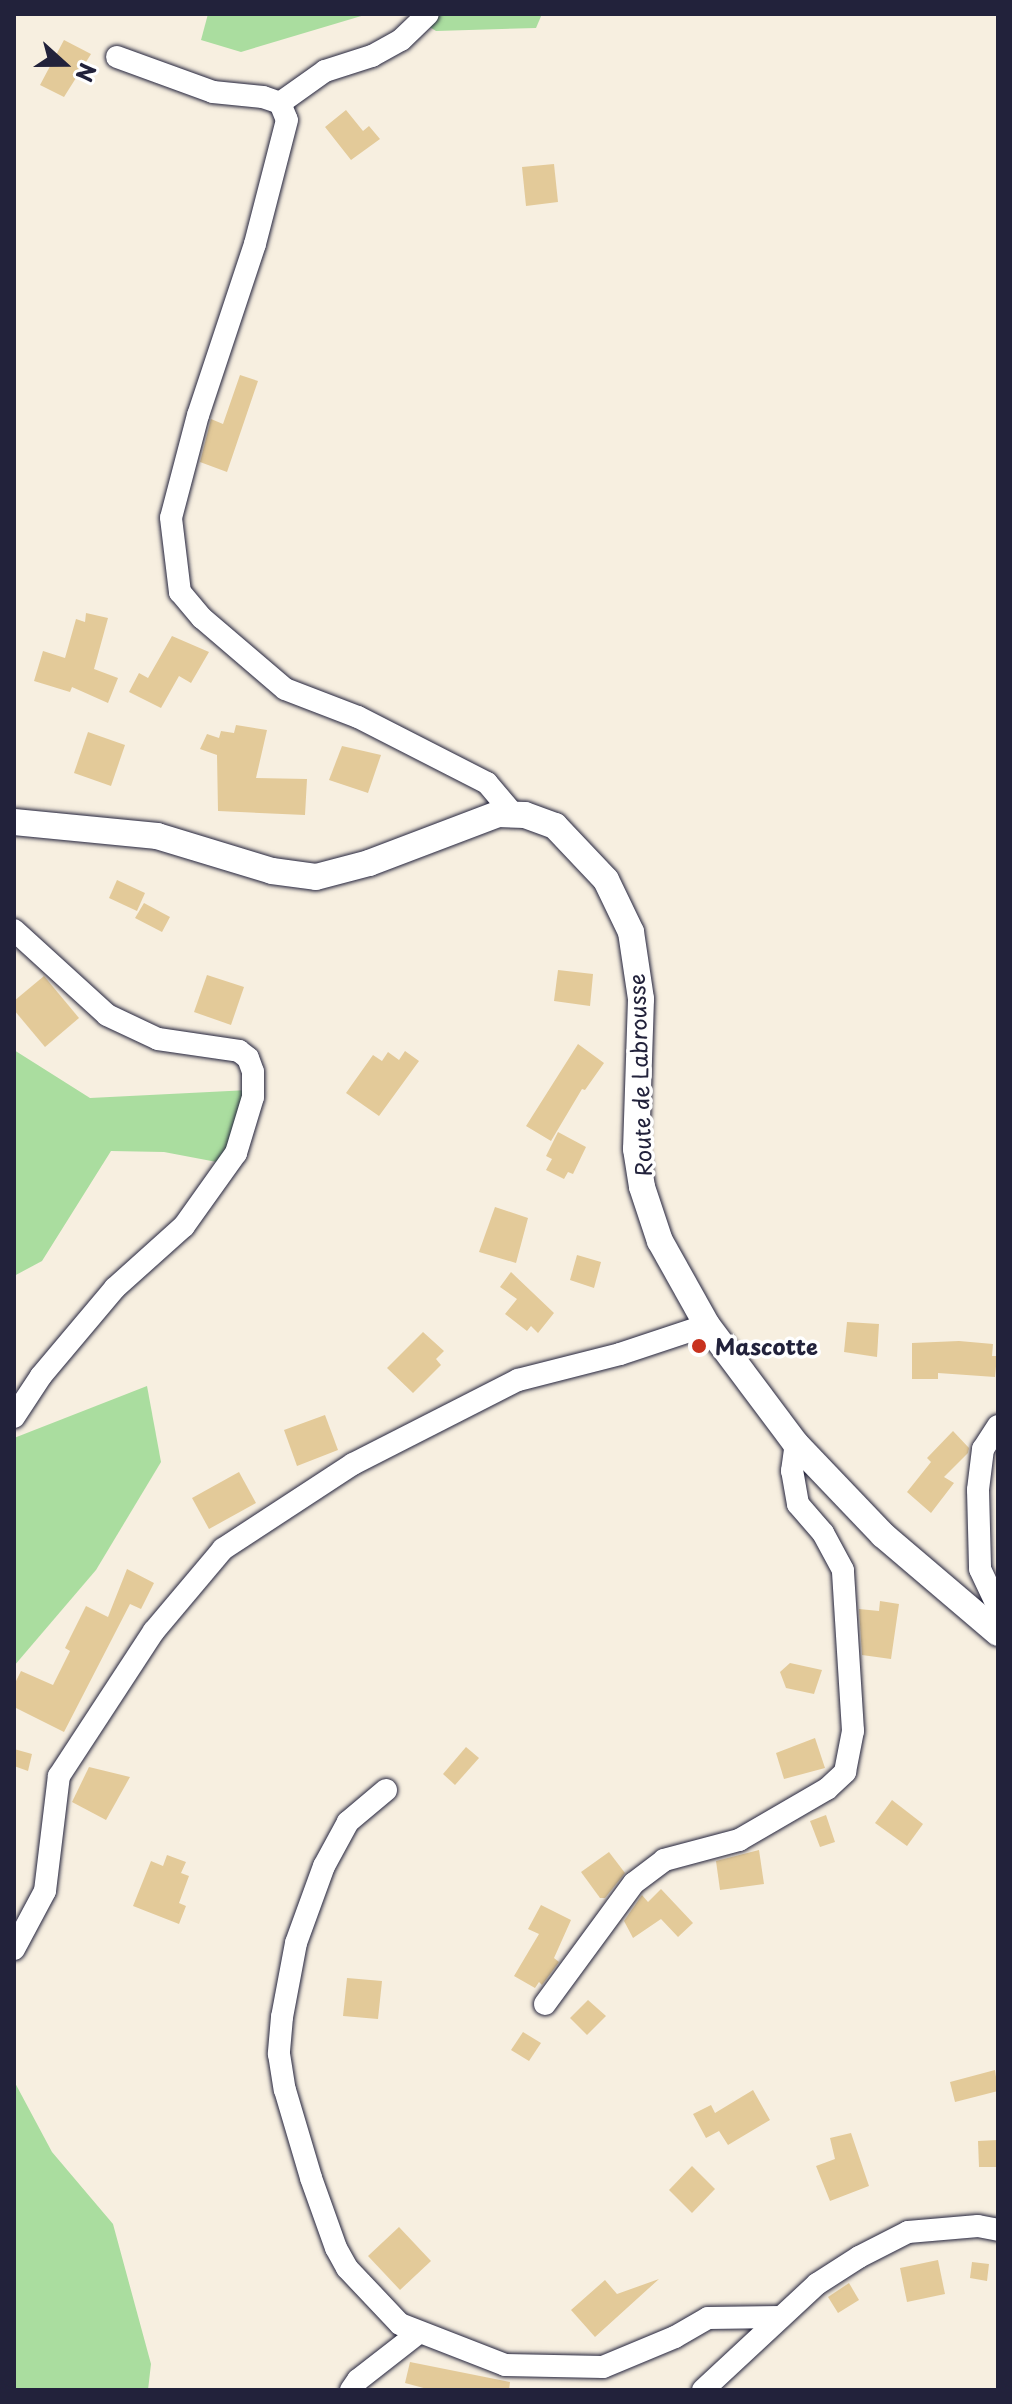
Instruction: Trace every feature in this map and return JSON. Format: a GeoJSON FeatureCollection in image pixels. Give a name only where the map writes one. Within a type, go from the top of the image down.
{"type":"FeatureCollection","features":[{"type":"Feature","properties":{"kind":"street"},"geometry":{"type":"LineString","coordinates":[[117,57],[213,92],[243,94],[280,103],[325,71],[372,56],[401,40],[428,14]]}},
{"type":"Feature","properties":{"kind":"street"},"geometry":{"type":"LineString","coordinates":[[280,103],[287,120],[255,244],[198,415],[171,518],[180,592],[202,618],[285,689],[358,717],[487,783],[514,815]]}},
{"type":"Feature","properties":{"kind":"street","name":"Route de Labrousse"},"geometry":{"type":"LineString","coordinates":[[14,822],[157,836],[272,871],[316,877],[369,863],[498,814],[555,826],[576,844],[606,880],[631,932],[641,999],[636,1149],[642,1187],[660,1241],[707,1325],[796,1444],[883,1535],[998,1633]]}},
{"type":"Feature","properties":{"kind":"street"},"geometry":{"type":"LineString","coordinates":[[14,930],[107,1015],[158,1039],[239,1051],[248,1058],[253,1072],[253,1097],[236,1153],[184,1226],[115,1288],[41,1376],[14,1417]]}},
{"type":"Feature","properties":{"kind":"street"},"geometry":{"type":"LineString","coordinates":[[14,1949],[45,1891],[59,1776],[154,1631],[223,1549],[353,1464],[518,1380],[620,1354],[707,1325]]}},
{"type":"Feature","properties":{"kind":"street"},"geometry":{"type":"LineString","coordinates":[[998,1426],[983,1449],[978,1490],[980,1569],[998,1607]]}},
{"type":"Feature","properties":{"kind":"street"},"geometry":{"type":"LineString","coordinates":[[545,2004],[634,1883],[664,1860],[739,1840],[827,1789],[845,1772],[853,1716],[843,1570],[823,1533],[798,1504],[792,1471],[796,1444]]}},
{"type":"Feature","properties":{"kind":"street"},"geometry":{"type":"LineString","coordinates":[[386,1790],[348,1822],[309,1901],[288,1974],[279,2054],[285,2090],[306,2163],[336,2248],[347,2268],[400,2324],[417,2334],[505,2365],[603,2367],[675,2337],[708,2318],[781,2317]]}},
{"type":"Feature","properties":{"kind":"street"},"geometry":{"type":"LineString","coordinates":[[703,2390],[817,2284],[908,2232],[978,2226],[998,2230]]}},
{"type":"Feature","properties":{"kind":"street"},"geometry":{"type":"LineString","coordinates":[[351,2390],[358,2380],[417,2334]]}},
{"type":"Feature","properties":{"kind":"green space"},"geometry":{"type":"Polygon","coordinates":[[[208,14],[368,14],[241,52],[201,40],[208,14]]]}},
{"type":"Feature","properties":{"kind":"green space"},"geometry":{"type":"Polygon","coordinates":[[[409,14],[542,14],[536,28],[436,31],[409,14]]]}},
{"type":"Feature","properties":{"kind":"green space"},"geometry":{"type":"Polygon","coordinates":[[[14,1050],[90,1098],[249,1090],[222,1163],[164,1152],[111,1151],[42,1261],[14,1276],[14,1050]]]}},
{"type":"Feature","properties":{"kind":"green space"},"geometry":{"type":"Polygon","coordinates":[[[147,1386],[161,1462],[96,1570],[14,1666],[14,1438],[147,1386]]]}},
{"type":"Feature","properties":{"kind":"green space"},"geometry":{"type":"Polygon","coordinates":[[[14,2081],[52,2152],[113,2224],[151,2364],[148,2390],[14,2390],[14,2081]]]}},
{"type":"Feature","properties":{"kind":"building"},"geometry":{"type":"Polygon","coordinates":[[[64,40],[91,54],[64,97],[40,85],[64,40]]]}},
{"type":"Feature","properties":{"kind":"building"},"geometry":{"type":"Polygon","coordinates":[[[346,110],[363,131],[369,126],[380,139],[351,160],[325,127],[346,110]]]}},
{"type":"Feature","properties":{"kind":"building"},"geometry":{"type":"Polygon","coordinates":[[[554,164],[558,202],[526,206],[522,167],[554,164]]]}},
{"type":"Feature","properties":{"kind":"building"},"geometry":{"type":"Polygon","coordinates":[[[240,375],[258,381],[227,472],[200,462],[211,419],[223,424],[240,375]]]}},
{"type":"Feature","properties":{"kind":"building"},"geometry":{"type":"Polygon","coordinates":[[[86,613],[108,618],[94,669],[118,678],[108,703],[72,687],[70,692],[34,681],[43,651],[65,658],[76,619],[85,622],[86,613]]]}},
{"type":"Feature","properties":{"kind":"building"},"geometry":{"type":"Polygon","coordinates":[[[172,636],[209,652],[191,683],[179,676],[161,708],[129,692],[139,673],[148,678],[172,636]]]}},
{"type":"Feature","properties":{"kind":"building"},"geometry":{"type":"Polygon","coordinates":[[[236,725],[267,730],[256,778],[307,779],[305,815],[218,811],[217,755],[200,749],[207,734],[219,738],[221,731],[234,733],[236,725]]]}},
{"type":"Feature","properties":{"kind":"building"},"geometry":{"type":"Polygon","coordinates":[[[88,732],[125,745],[111,786],[74,773],[88,732]]]}},
{"type":"Feature","properties":{"kind":"building"},"geometry":{"type":"Polygon","coordinates":[[[342,746],[381,755],[368,793],[329,780],[342,746]]]}},
{"type":"Feature","properties":{"kind":"building"},"geometry":{"type":"Polygon","coordinates":[[[117,880],[145,893],[137,911],[109,898],[117,880]]]}},
{"type":"Feature","properties":{"kind":"building"},"geometry":{"type":"Polygon","coordinates":[[[144,903],[170,917],[162,932],[135,918],[144,903]]]}},
{"type":"Feature","properties":{"kind":"building"},"geometry":{"type":"Polygon","coordinates":[[[558,970],[593,974],[590,1006],[554,1001],[558,970]]]}},
{"type":"Feature","properties":{"kind":"building"},"geometry":{"type":"Polygon","coordinates":[[[207,975],[244,987],[231,1025],[194,1012],[207,975]]]}},
{"type":"Feature","properties":{"kind":"building"},"geometry":{"type":"Polygon","coordinates":[[[44,976],[79,1018],[45,1047],[14,1010],[14,1001],[44,976]]]}},
{"type":"Feature","properties":{"kind":"building"},"geometry":{"type":"Polygon","coordinates":[[[578,1044],[604,1063],[585,1090],[582,1089],[551,1141],[526,1126],[578,1044]]]}},
{"type":"Feature","properties":{"kind":"building"},"geometry":{"type":"Polygon","coordinates":[[[405,1051],[419,1061],[379,1116],[346,1093],[373,1055],[382,1061],[388,1052],[399,1060],[405,1051]]]}},
{"type":"Feature","properties":{"kind":"building"},"geometry":{"type":"Polygon","coordinates":[[[558,1132],[586,1147],[573,1174],[568,1172],[564,1179],[546,1170],[552,1159],[546,1156],[558,1132]]]}},
{"type":"Feature","properties":{"kind":"building"},"geometry":{"type":"Polygon","coordinates":[[[495,1207],[528,1218],[516,1263],[479,1252],[495,1207]]]}},
{"type":"Feature","properties":{"kind":"building"},"geometry":{"type":"Polygon","coordinates":[[[577,1255],[601,1262],[594,1288],[570,1280],[577,1255]]]}},
{"type":"Feature","properties":{"kind":"building"},"geometry":{"type":"Polygon","coordinates":[[[511,1272],[554,1313],[538,1333],[531,1326],[527,1331],[505,1314],[517,1299],[500,1287],[511,1272]]]}},
{"type":"Feature","properties":{"kind":"building"},"geometry":{"type":"Polygon","coordinates":[[[847,1322],[879,1324],[877,1357],[844,1352],[847,1322]]]}},
{"type":"Feature","properties":{"kind":"building"},"geometry":{"type":"Polygon","coordinates":[[[423,1332],[444,1351],[436,1359],[441,1365],[413,1393],[387,1368],[423,1332]]]}},
{"type":"Feature","properties":{"kind":"building"},"geometry":{"type":"Polygon","coordinates":[[[959,1341],[993,1344],[992,1356],[997,1356],[995,1377],[938,1373],[938,1379],[912,1379],[912,1343],[959,1341]]]}},
{"type":"Feature","properties":{"kind":"building"},"geometry":{"type":"Polygon","coordinates":[[[325,1415],[338,1450],[297,1466],[284,1430],[325,1415]]]}},
{"type":"Feature","properties":{"kind":"building"},"geometry":{"type":"Polygon","coordinates":[[[953,1431],[969,1448],[968,1453],[944,1477],[954,1483],[931,1513],[907,1492],[931,1462],[927,1458],[953,1431]]]}},
{"type":"Feature","properties":{"kind":"building"},"geometry":{"type":"Polygon","coordinates":[[[239,1472],[256,1503],[209,1529],[192,1498],[239,1472]]]}},
{"type":"Feature","properties":{"kind":"building"},"geometry":{"type":"Polygon","coordinates":[[[127,1569],[154,1583],[141,1609],[130,1604],[64,1732],[14,1707],[14,1685],[21,1671],[53,1685],[70,1651],[65,1648],[86,1606],[108,1617],[127,1569]]]}},
{"type":"Feature","properties":{"kind":"building"},"geometry":{"type":"Polygon","coordinates":[[[880,1601],[899,1604],[891,1659],[862,1655],[859,1609],[879,1611],[880,1601]]]}},
{"type":"Feature","properties":{"kind":"building"},"geometry":{"type":"Polygon","coordinates":[[[790,1663],[822,1670],[814,1694],[786,1688],[780,1672],[790,1663]]]}},
{"type":"Feature","properties":{"kind":"building"},"geometry":{"type":"Polygon","coordinates":[[[815,1738],[825,1768],[784,1779],[776,1753],[815,1738]]]}},
{"type":"Feature","properties":{"kind":"building"},"geometry":{"type":"Polygon","coordinates":[[[466,1747],[479,1758],[455,1785],[443,1774],[466,1747]]]}},
{"type":"Feature","properties":{"kind":"building"},"geometry":{"type":"Polygon","coordinates":[[[14,1749],[32,1754],[28,1771],[14,1766],[14,1749]]]}},
{"type":"Feature","properties":{"kind":"building"},"geometry":{"type":"Polygon","coordinates":[[[89,1767],[130,1777],[106,1820],[72,1802],[89,1767]]]}},
{"type":"Feature","properties":{"kind":"building"},"geometry":{"type":"Polygon","coordinates":[[[892,1800],[923,1824],[907,1846],[875,1823],[892,1800]]]}},
{"type":"Feature","properties":{"kind":"building"},"geometry":{"type":"Polygon","coordinates":[[[826,1815],[835,1842],[820,1847],[810,1821],[826,1815]]]}},
{"type":"Feature","properties":{"kind":"building"},"geometry":{"type":"Polygon","coordinates":[[[759,1850],[764,1884],[720,1890],[716,1861],[759,1850]]]}},
{"type":"Feature","properties":{"kind":"building"},"geometry":{"type":"Polygon","coordinates":[[[609,1852],[625,1873],[605,1898],[600,1898],[581,1872],[609,1852]]]}},
{"type":"Feature","properties":{"kind":"building"},"geometry":{"type":"Polygon","coordinates":[[[167,1855],[186,1862],[181,1873],[189,1876],[179,1903],[186,1906],[179,1924],[133,1906],[151,1861],[163,1866],[167,1855]]]}},
{"type":"Feature","properties":{"kind":"building"},"geometry":{"type":"Polygon","coordinates":[[[661,1889],[693,1923],[678,1937],[661,1919],[633,1938],[624,1921],[642,1895],[648,1902],[661,1889]]]}},
{"type":"Feature","properties":{"kind":"building"},"geometry":{"type":"Polygon","coordinates":[[[541,1905],[571,1920],[554,1958],[559,1962],[542,1985],[539,1982],[535,1988],[514,1976],[539,1934],[528,1929],[541,1905]]]}},
{"type":"Feature","properties":{"kind":"building"},"geometry":{"type":"Polygon","coordinates":[[[347,1978],[382,1981],[378,2019],[343,2016],[347,1978]]]}},
{"type":"Feature","properties":{"kind":"building"},"geometry":{"type":"Polygon","coordinates":[[[588,2000],[606,2016],[587,2035],[570,2018],[588,2000]]]}},
{"type":"Feature","properties":{"kind":"building"},"geometry":{"type":"Polygon","coordinates":[[[523,2032],[541,2043],[529,2061],[511,2050],[523,2032]]]}},
{"type":"Feature","properties":{"kind":"building"},"geometry":{"type":"Polygon","coordinates":[[[995,2070],[998,2091],[955,2102],[950,2082],[995,2070]]]}},
{"type":"Feature","properties":{"kind":"building"},"geometry":{"type":"Polygon","coordinates":[[[753,2090],[770,2120],[728,2145],[719,2131],[706,2138],[693,2114],[711,2105],[715,2113],[753,2090]]]}},
{"type":"Feature","properties":{"kind":"building"},"geometry":{"type":"Polygon","coordinates":[[[851,2133],[869,2186],[830,2201],[816,2166],[835,2159],[830,2138],[851,2133]]]}},
{"type":"Feature","properties":{"kind":"building"},"geometry":{"type":"Polygon","coordinates":[[[998,2140],[998,2167],[979,2167],[978,2141],[998,2140]]]}},
{"type":"Feature","properties":{"kind":"building"},"geometry":{"type":"Polygon","coordinates":[[[692,2166],[715,2189],[692,2213],[669,2190],[692,2166]]]}},
{"type":"Feature","properties":{"kind":"building"},"geometry":{"type":"Polygon","coordinates":[[[399,2227],[431,2261],[400,2290],[368,2256],[399,2227]]]}},
{"type":"Feature","properties":{"kind":"building"},"geometry":{"type":"Polygon","coordinates":[[[938,2260],[945,2294],[907,2302],[900,2268],[938,2260]]]}},
{"type":"Feature","properties":{"kind":"building"},"geometry":{"type":"Polygon","coordinates":[[[972,2262],[989,2264],[987,2281],[970,2278],[972,2262]]]}},
{"type":"Feature","properties":{"kind":"building"},"geometry":{"type":"Polygon","coordinates":[[[659,2279],[595,2337],[571,2310],[605,2280],[617,2294],[659,2279]]]}},
{"type":"Feature","properties":{"kind":"building"},"geometry":{"type":"Polygon","coordinates":[[[849,2283],[859,2300],[838,2313],[828,2297],[849,2283]]]}},
{"type":"Feature","properties":{"kind":"building"},"geometry":{"type":"Polygon","coordinates":[[[410,2362],[510,2382],[509,2390],[431,2390],[405,2383],[410,2362]]]}},
{"type":"Feature","properties":{"kind":"place","name":"Mascotte"},"geometry":{"type":"Point","coordinates":[699,1346]}}]}
